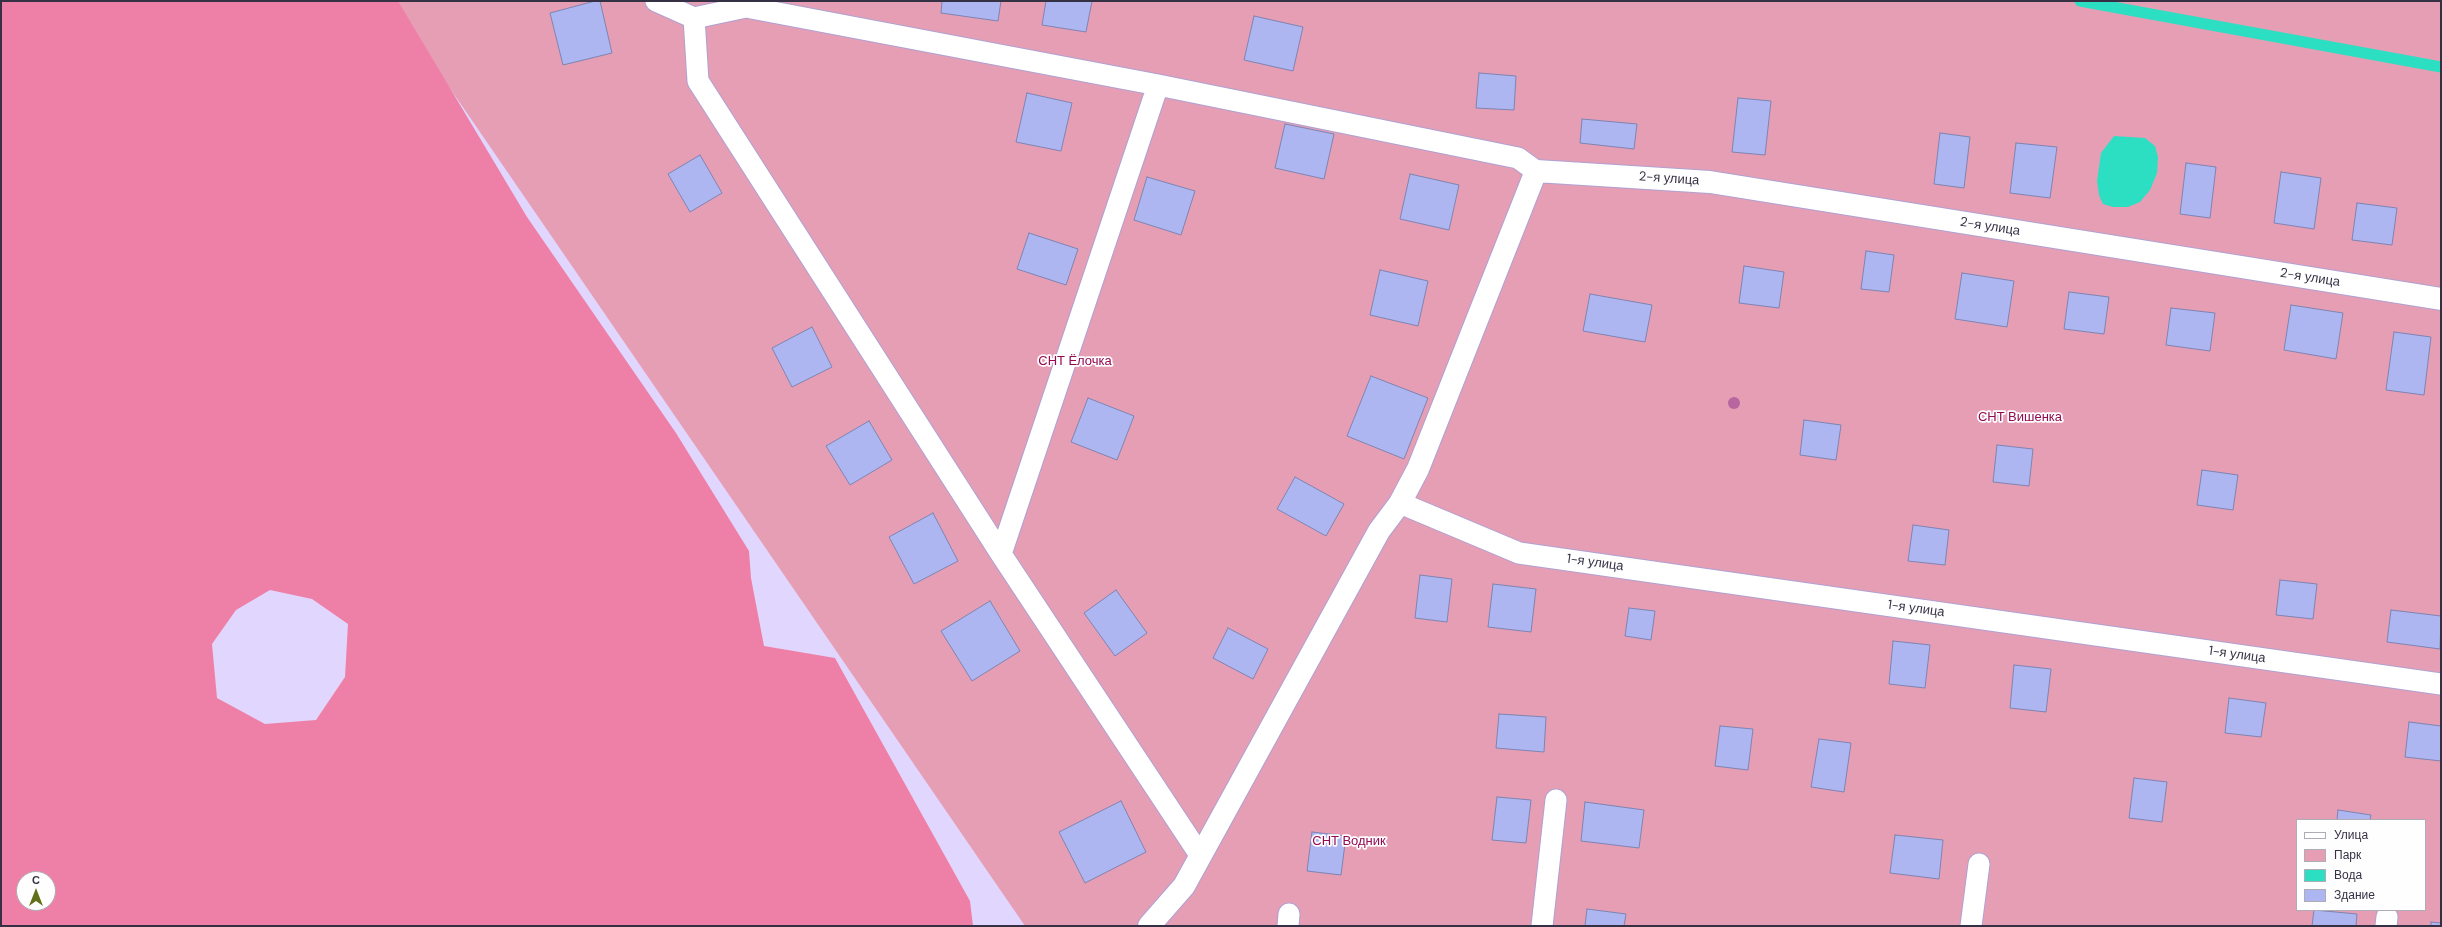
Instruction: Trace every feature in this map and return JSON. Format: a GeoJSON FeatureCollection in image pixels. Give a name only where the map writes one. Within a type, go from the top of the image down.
{"type":"FeatureCollection","features":[{"type":"Feature","properties":{"kind":"street","name":"2-я улица"},"geometry":{"type":"LineString","coordinates":[[1536,171],[1710,182],[2441,299]]}},
{"type":"Feature","properties":{"kind":"street"},"geometry":{"type":"LineString","coordinates":[[1149,926],[1184,886],[1379,531],[1400,503],[1418,469],[1536,171]]}},
{"type":"Feature","properties":{"kind":"lane"},"geometry":{"type":"LineString","coordinates":[[656,1],[694,18],[746,7],[1158,85],[1518,158],[1536,171]]}},
{"type":"Feature","properties":{"kind":"lane"},"geometry":{"type":"LineString","coordinates":[[694,18],[698,81],[1001,554],[1200,855]]}},
{"type":"Feature","properties":{"kind":"lane"},"geometry":{"type":"LineString","coordinates":[[1001,554],[1158,85]]}},
{"type":"Feature","properties":{"kind":"lane","name":"1-я улица"},"geometry":{"type":"LineString","coordinates":[[1400,503],[1519,553],[2441,684]]}},
{"type":"Feature","properties":{"kind":"lane"},"geometry":{"type":"LineString","coordinates":[[1542,926],[1556,800]]}},
{"type":"Feature","properties":{"kind":"lane"},"geometry":{"type":"LineString","coordinates":[[1971,926],[1979,864]]}},
{"type":"Feature","properties":{"kind":"green space"},"geometry":{"type":"Polygon","coordinates":[[[390,1],[2441,1],[2441,926],[1025,926],[390,1]]]}},
{"type":"Feature","properties":{"kind":"shaded area"},"geometry":{"type":"Polygon","coordinates":[[[1,1],[398,1],[527,217],[676,433],[749,551],[751,578],[764,646],[835,658],[970,901],[973,926],[1,926],[1,1]],[[270,590],[236,610],[212,644],[217,698],[265,724],[316,720],[345,677],[348,624],[312,599],[270,590]]]}},
{"type":"Feature","properties":{"kind":"water"},"geometry":{"type":"Polygon","coordinates":[[[2114,136],[2145,138],[2155,146],[2158,157],[2157,173],[2150,190],[2140,202],[2128,207],[2113,207],[2103,204],[2099,195],[2097,181],[2101,153],[2114,136]]]}},
{"type":"Feature","properties":{"kind":"building"},"geometry":{"type":"Polygon","coordinates":[[[600,1],[612,53],[563,65],[550,13],[600,1]]]}},
{"type":"Feature","properties":{"kind":"building"},"geometry":{"type":"Polygon","coordinates":[[[942,1],[1001,1],[998,21],[941,13],[942,1]]]}},
{"type":"Feature","properties":{"kind":"building"},"geometry":{"type":"Polygon","coordinates":[[[1046,1],[1092,1],[1086,32],[1042,25],[1046,1]]]}},
{"type":"Feature","properties":{"kind":"building"},"geometry":{"type":"Polygon","coordinates":[[[1254,16],[1303,27],[1293,71],[1244,60],[1254,16]]]}},
{"type":"Feature","properties":{"kind":"building"},"geometry":{"type":"Polygon","coordinates":[[[1479,73],[1516,76],[1514,110],[1476,108],[1479,73]]]}},
{"type":"Feature","properties":{"kind":"building"},"geometry":{"type":"Polygon","coordinates":[[[1027,93],[1072,103],[1061,151],[1016,142],[1027,93]]]}},
{"type":"Feature","properties":{"kind":"building"},"geometry":{"type":"Polygon","coordinates":[[[1738,98],[1771,101],[1765,155],[1732,152],[1738,98]]]}},
{"type":"Feature","properties":{"kind":"building"},"geometry":{"type":"Polygon","coordinates":[[[1582,119],[1637,124],[1634,149],[1580,143],[1582,119]]]}},
{"type":"Feature","properties":{"kind":"building"},"geometry":{"type":"Polygon","coordinates":[[[1285,124],[1334,134],[1324,179],[1275,168],[1285,124]]]}},
{"type":"Feature","properties":{"kind":"building"},"geometry":{"type":"Polygon","coordinates":[[[1940,133],[1970,137],[1964,188],[1934,184],[1940,133]]]}},
{"type":"Feature","properties":{"kind":"building"},"geometry":{"type":"Polygon","coordinates":[[[2016,143],[2057,147],[2050,198],[2010,193],[2016,143]]]}},
{"type":"Feature","properties":{"kind":"building"},"geometry":{"type":"Polygon","coordinates":[[[700,155],[722,193],[690,212],[668,174],[700,155]]]}},
{"type":"Feature","properties":{"kind":"building"},"geometry":{"type":"Polygon","coordinates":[[[2186,163],[2216,167],[2210,218],[2180,214],[2186,163]]]}},
{"type":"Feature","properties":{"kind":"building"},"geometry":{"type":"Polygon","coordinates":[[[2281,172],[2321,178],[2314,229],[2274,223],[2281,172]]]}},
{"type":"Feature","properties":{"kind":"building"},"geometry":{"type":"Polygon","coordinates":[[[1410,174],[1459,185],[1449,230],[1400,219],[1410,174]]]}},
{"type":"Feature","properties":{"kind":"building"},"geometry":{"type":"Polygon","coordinates":[[[1147,177],[1195,191],[1181,235],[1134,220],[1147,177]]]}},
{"type":"Feature","properties":{"kind":"building"},"geometry":{"type":"Polygon","coordinates":[[[2357,203],[2397,208],[2392,245],[2352,240],[2357,203]]]}},
{"type":"Feature","properties":{"kind":"building"},"geometry":{"type":"Polygon","coordinates":[[[1029,233],[1078,249],[1066,285],[1017,269],[1029,233]]]}},
{"type":"Feature","properties":{"kind":"building"},"geometry":{"type":"Polygon","coordinates":[[[1866,251],[1894,255],[1889,292],[1861,289],[1866,251]]]}},
{"type":"Feature","properties":{"kind":"building"},"geometry":{"type":"Polygon","coordinates":[[[1744,266],[1784,272],[1779,308],[1739,303],[1744,266]]]}},
{"type":"Feature","properties":{"kind":"building"},"geometry":{"type":"Polygon","coordinates":[[[1380,270],[1428,281],[1418,326],[1370,315],[1380,270]]]}},
{"type":"Feature","properties":{"kind":"building"},"geometry":{"type":"Polygon","coordinates":[[[1962,273],[2014,281],[2007,327],[1955,319],[1962,273]]]}},
{"type":"Feature","properties":{"kind":"building"},"geometry":{"type":"Polygon","coordinates":[[[2069,292],[2109,297],[2104,334],[2064,329],[2069,292]]]}},
{"type":"Feature","properties":{"kind":"building"},"geometry":{"type":"Polygon","coordinates":[[[1590,294],[1652,305],[1645,342],[1583,331],[1590,294]]]}},
{"type":"Feature","properties":{"kind":"building"},"geometry":{"type":"Polygon","coordinates":[[[2291,305],[2343,313],[2336,359],[2284,350],[2291,305]]]}},
{"type":"Feature","properties":{"kind":"building"},"geometry":{"type":"Polygon","coordinates":[[[2171,308],[2215,313],[2210,351],[2166,345],[2171,308]]]}},
{"type":"Feature","properties":{"kind":"building"},"geometry":{"type":"Polygon","coordinates":[[[812,327],[832,367],[792,387],[772,348],[812,327]]]}},
{"type":"Feature","properties":{"kind":"building"},"geometry":{"type":"Polygon","coordinates":[[[2394,332],[2431,337],[2424,395],[2386,390],[2394,332]]]}},
{"type":"Feature","properties":{"kind":"building"},"geometry":{"type":"Polygon","coordinates":[[[1371,376],[1428,398],[1404,459],[1347,436],[1371,376]]]}},
{"type":"Feature","properties":{"kind":"building"},"geometry":{"type":"Polygon","coordinates":[[[1088,398],[1134,416],[1117,460],[1071,442],[1088,398]]]}},
{"type":"Feature","properties":{"kind":"building"},"geometry":{"type":"Polygon","coordinates":[[[1804,420],[1841,425],[1836,460],[1800,455],[1804,420]]]}},
{"type":"Feature","properties":{"kind":"building"},"geometry":{"type":"Polygon","coordinates":[[[869,421],[892,460],[850,485],[826,446],[869,421]]]}},
{"type":"Feature","properties":{"kind":"building"},"geometry":{"type":"Polygon","coordinates":[[[1997,445],[2033,449],[2029,486],[1993,482],[1997,445]]]}},
{"type":"Feature","properties":{"kind":"building"},"geometry":{"type":"Polygon","coordinates":[[[2202,470],[2238,475],[2233,510],[2197,505],[2202,470]]]}},
{"type":"Feature","properties":{"kind":"building"},"geometry":{"type":"Polygon","coordinates":[[[1295,477],[1344,504],[1326,536],[1277,509],[1295,477]]]}},
{"type":"Feature","properties":{"kind":"building"},"geometry":{"type":"Polygon","coordinates":[[[933,513],[958,561],[914,584],[889,537],[933,513]]]}},
{"type":"Feature","properties":{"kind":"building"},"geometry":{"type":"Polygon","coordinates":[[[1913,525],[1949,530],[1945,565],[1908,561],[1913,525]]]}},
{"type":"Feature","properties":{"kind":"building"},"geometry":{"type":"Polygon","coordinates":[[[1420,575],[1452,579],[1447,622],[1415,618],[1420,575]]]}},
{"type":"Feature","properties":{"kind":"building"},"geometry":{"type":"Polygon","coordinates":[[[2280,580],[2317,584],[2313,619],[2276,615],[2280,580]]]}},
{"type":"Feature","properties":{"kind":"building"},"geometry":{"type":"Polygon","coordinates":[[[1493,584],[1536,589],[1531,632],[1488,627],[1493,584]]]}},
{"type":"Feature","properties":{"kind":"building"},"geometry":{"type":"Polygon","coordinates":[[[1116,590],[1147,633],[1115,656],[1084,613],[1116,590]]]}},
{"type":"Feature","properties":{"kind":"building"},"geometry":{"type":"Polygon","coordinates":[[[990,601],[1020,651],[972,681],[941,631],[990,601]]]}},
{"type":"Feature","properties":{"kind":"building"},"geometry":{"type":"Polygon","coordinates":[[[1629,608],[1655,611],[1651,640],[1625,636],[1629,608]]]}},
{"type":"Feature","properties":{"kind":"building"},"geometry":{"type":"Polygon","coordinates":[[[2391,610],[2441,616],[2440,649],[2387,642],[2391,610]]]}},
{"type":"Feature","properties":{"kind":"building"},"geometry":{"type":"Polygon","coordinates":[[[1228,628],[1268,649],[1253,679],[1213,658],[1228,628]]]}},
{"type":"Feature","properties":{"kind":"building"},"geometry":{"type":"Polygon","coordinates":[[[1893,641],[1930,645],[1925,688],[1889,684],[1893,641]]]}},
{"type":"Feature","properties":{"kind":"building"},"geometry":{"type":"Polygon","coordinates":[[[2014,665],[2051,669],[2046,712],[2010,708],[2014,665]]]}},
{"type":"Feature","properties":{"kind":"building"},"geometry":{"type":"Polygon","coordinates":[[[2229,698],[2266,703],[2261,737],[2225,733],[2229,698]]]}},
{"type":"Feature","properties":{"kind":"building"},"geometry":{"type":"Polygon","coordinates":[[[1499,714],[1546,717],[1544,752],[1496,748],[1499,714]]]}},
{"type":"Feature","properties":{"kind":"building"},"geometry":{"type":"Polygon","coordinates":[[[2409,722],[2441,726],[2441,761],[2405,757],[2409,722]]]}},
{"type":"Feature","properties":{"kind":"building"},"geometry":{"type":"Polygon","coordinates":[[[1720,726],[1753,729],[1748,770],[1715,766],[1720,726]]]}},
{"type":"Feature","properties":{"kind":"building"},"geometry":{"type":"Polygon","coordinates":[[[1819,739],[1851,743],[1844,792],[1811,787],[1819,739]]]}},
{"type":"Feature","properties":{"kind":"building"},"geometry":{"type":"Polygon","coordinates":[[[2134,778],[2167,782],[2162,822],[2129,818],[2134,778]]]}},
{"type":"Feature","properties":{"kind":"building"},"geometry":{"type":"Polygon","coordinates":[[[1497,797],[1531,800],[1526,843],[1492,840],[1497,797]]]}},
{"type":"Feature","properties":{"kind":"building"},"geometry":{"type":"Polygon","coordinates":[[[1121,801],[1146,852],[1085,883],[1059,832],[1121,801]]]}},
{"type":"Feature","properties":{"kind":"building"},"geometry":{"type":"Polygon","coordinates":[[[1585,802],[1644,810],[1639,848],[1581,841],[1585,802]]]}},
{"type":"Feature","properties":{"kind":"building"},"geometry":{"type":"Polygon","coordinates":[[[2338,810],[2371,815],[2370,819],[2337,819],[2338,810]]]}},
{"type":"Feature","properties":{"kind":"building"},"geometry":{"type":"Polygon","coordinates":[[[1312,832],[1346,836],[1341,875],[1307,871],[1312,832]]]}},
{"type":"Feature","properties":{"kind":"building"},"geometry":{"type":"Polygon","coordinates":[[[1895,835],[1943,840],[1939,879],[1890,873],[1895,835]]]}},
{"type":"Feature","properties":{"kind":"building"},"geometry":{"type":"Polygon","coordinates":[[[1587,909],[1626,914],[1624,926],[1585,926],[1587,909]]]}},
{"type":"Feature","properties":{"kind":"building"},"geometry":{"type":"Polygon","coordinates":[[[2314,911],[2357,914],[2356,926],[2312,926],[2314,911]]]}},
{"type":"Feature","properties":{"kind":"building"},"geometry":{"type":"Polygon","coordinates":[[[2431,922],[2441,923],[2441,926],[2431,926],[2431,922]]]}},
{"type":"Feature","properties":{"kind":"waterway"},"geometry":{"type":"LineString","coordinates":[[2080,1],[2441,67]]}},
{"type":"Feature","properties":{"kind":"park label","name":"СНТ Ёлочка"},"geometry":{"type":"Point","coordinates":[1075,362]}},
{"type":"Feature","properties":{"kind":"park label","name":"СНТ Вишенка"},"geometry":{"type":"Point","coordinates":[2020,418]}},
{"type":"Feature","properties":{"kind":"park label","name":"СНТ Водник"},"geometry":{"type":"Point","coordinates":[1349,842]}}]}
